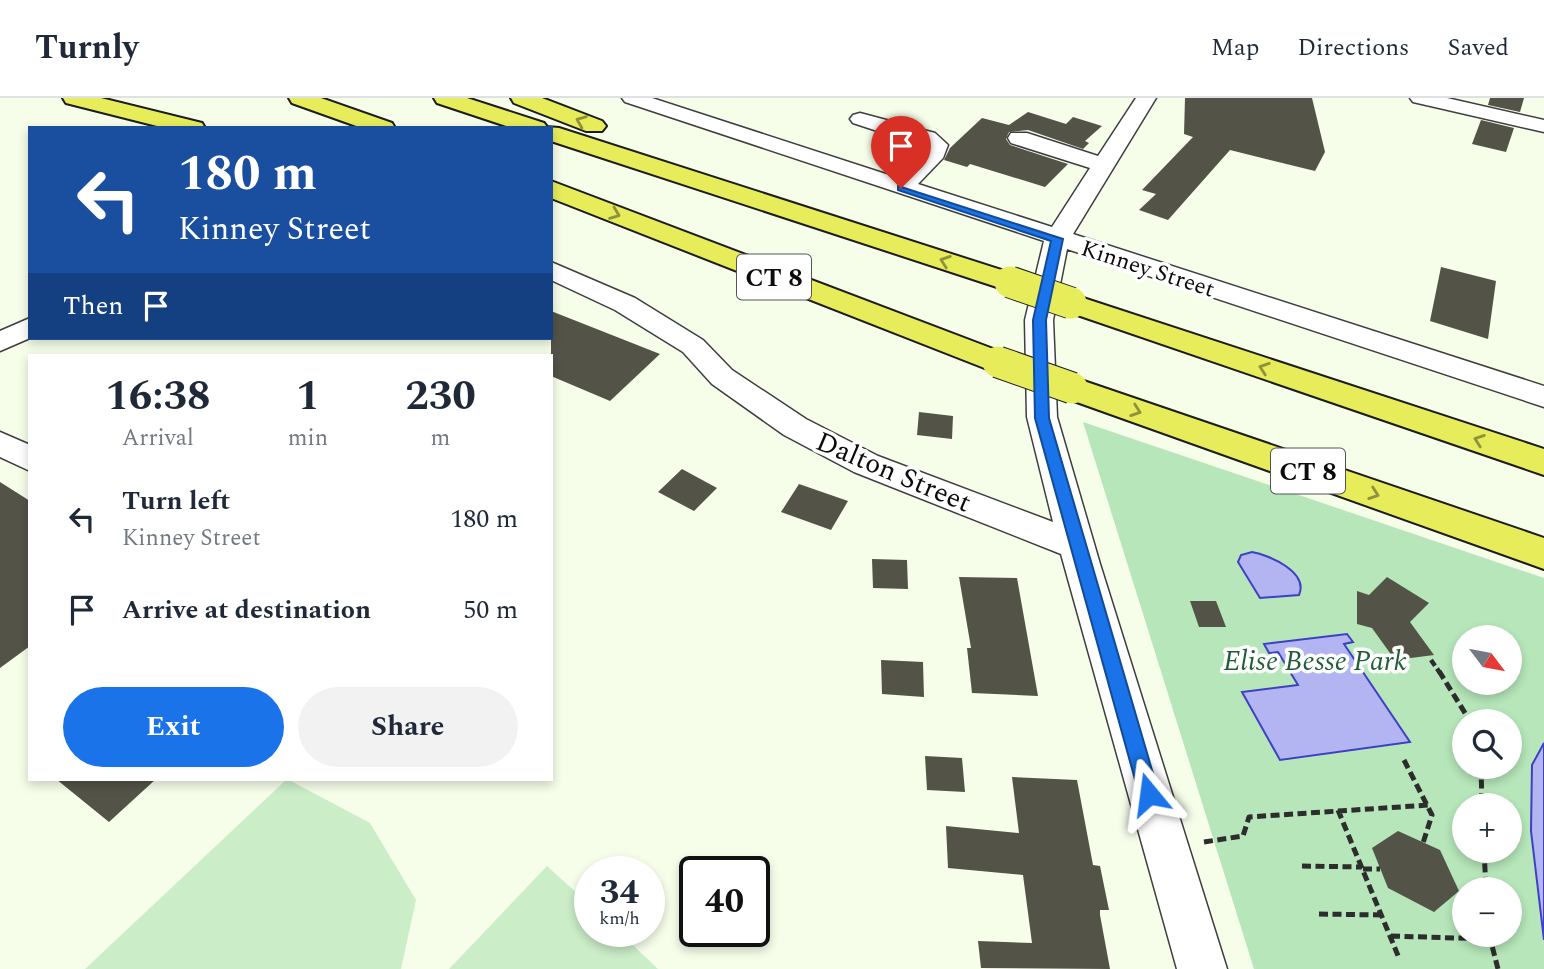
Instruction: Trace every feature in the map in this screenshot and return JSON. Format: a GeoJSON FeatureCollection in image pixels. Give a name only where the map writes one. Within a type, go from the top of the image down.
{"type":"FeatureCollection","features":[{"type":"Feature","properties":{"kind":"highway"},"geometry":{"type":"LineString","coordinates":[[74,98],[186,126]]}},
{"type":"Feature","properties":{"kind":"highway"},"geometry":{"type":"LineString","coordinates":[[300,98],[378,126]]}},
{"type":"Feature","properties":{"kind":"highway"},"geometry":{"type":"LineString","coordinates":[[445,98],[530,126]]}},
{"type":"Feature","properties":{"kind":"highway"},"geometry":{"type":"LineString","coordinates":[[522,98],[872,236]]}},
{"type":"Feature","properties":{"kind":"highway","name":"CT 8"},"geometry":{"type":"LineString","coordinates":[[553,134],[872,236],[1544,462]]}},
{"type":"Feature","properties":{"kind":"highway","name":"CT 8"},"geometry":{"type":"LineString","coordinates":[[553,190],[947,345],[1544,554]]}},
{"type":"Feature","properties":{"kind":"highway"},"geometry":{"type":"LineString","coordinates":[[553,220],[947,345]]}},
{"type":"Feature","properties":{"kind":"street"},"geometry":{"type":"LineString","coordinates":[[1146,98],[1058,239],[1039,320],[1042,418],[1076,545],[1202,969]]}},
{"type":"Feature","properties":{"kind":"street"},"geometry":{"type":"LineString","coordinates":[[1420,98],[1544,126]]}},
{"type":"Feature","properties":{"kind":"street","name":"Kinney Street"},"geometry":{"type":"LineString","coordinates":[[650,100],[901,188],[1544,397]]}},
{"type":"Feature","properties":{"kind":"street"},"geometry":{"type":"LineString","coordinates":[[860,119],[927,138],[937,145],[935,153],[901,188]]}},
{"type":"Feature","properties":{"kind":"street"},"geometry":{"type":"LineString","coordinates":[[1040,125],[1092,141],[1112,156]]}},
{"type":"Feature","properties":{"kind":"street"},"geometry":{"type":"LineString","coordinates":[[1019,138],[1112,156]]}},
{"type":"Feature","properties":{"kind":"street","name":"Dalton Street"},"geometry":{"type":"LineString","coordinates":[[553,271],[625,304],[692,346],[722,377],[795,427],[866,464],[1076,545]]}},
{"type":"Feature","properties":{"kind":"street"},"geometry":{"type":"LineString","coordinates":[[0,342],[28,327]]}},
{"type":"Feature","properties":{"kind":"street"},"geometry":{"type":"LineString","coordinates":[[0,443],[28,459]]}},
{"type":"Feature","properties":{"kind":"path"},"geometry":{"type":"LineString","coordinates":[[1431,660],[1464,709]]}},
{"type":"Feature","properties":{"kind":"path"},"geometry":{"type":"LineString","coordinates":[[1404,760],[1432,815],[1423,843]]}},
{"type":"Feature","properties":{"kind":"path"},"geometry":{"type":"LineString","coordinates":[[1164,845],[1244,836],[1249,817],[1429,805]]}},
{"type":"Feature","properties":{"kind":"path"},"geometry":{"type":"LineString","coordinates":[[1338,810],[1399,958]]}},
{"type":"Feature","properties":{"kind":"path"},"geometry":{"type":"LineString","coordinates":[[1302,866],[1380,869]]}},
{"type":"Feature","properties":{"kind":"path"},"geometry":{"type":"LineString","coordinates":[[1319,914],[1382,915]]}},
{"type":"Feature","properties":{"kind":"path"},"geometry":{"type":"LineString","coordinates":[[1391,936],[1452,937]]}},
{"type":"Feature","properties":{"kind":"path"},"geometry":{"type":"LineString","coordinates":[[1492,947],[1498,969]]}},
{"type":"Feature","properties":{"kind":"green space","name":"Elise Besse Park"},"geometry":{"type":"Polygon","coordinates":[[[1083,422],[1544,578],[1544,969],[1254,969],[1083,422]]]}},
{"type":"Feature","properties":{"kind":"green space"},"geometry":{"type":"Polygon","coordinates":[[[285,781],[291,781],[370,823],[416,900],[401,969],[85,969],[285,781]]]}},
{"type":"Feature","properties":{"kind":"green space"},"geometry":{"type":"Polygon","coordinates":[[[547,866],[574,890],[574,947],[635,947],[658,969],[449,969],[547,866]]]}},
{"type":"Feature","properties":{"kind":"water"},"geometry":{"type":"Polygon","coordinates":[[[1252,552],[1277,561],[1293,572],[1301,587],[1299,595],[1260,598],[1238,562],[1241,555],[1252,552]]]}},
{"type":"Feature","properties":{"kind":"water"},"geometry":{"type":"Polygon","coordinates":[[[1347,634],[1353,642],[1344,644],[1410,742],[1280,760],[1242,692],[1298,685],[1278,652],[1269,653],[1264,644],[1347,634]]]}},
{"type":"Feature","properties":{"kind":"water"},"geometry":{"type":"Polygon","coordinates":[[[1544,743],[1544,940],[1531,831],[1532,765],[1544,743]]]}},
{"type":"Feature","properties":{"kind":"building"},"geometry":{"type":"Polygon","coordinates":[[[1185,98],[1312,98],[1325,152],[1315,171],[1230,150],[1168,220],[1139,210],[1156,194],[1142,190],[1193,137],[1184,134],[1185,98]]]}},
{"type":"Feature","properties":{"kind":"building"},"geometry":{"type":"Polygon","coordinates":[[[1490,98],[1524,98],[1520,112],[1488,105],[1490,98]]]}},
{"type":"Feature","properties":{"kind":"building"},"geometry":{"type":"Polygon","coordinates":[[[1028,112],[1066,124],[1073,117],[1102,126],[1085,141],[1089,143],[1083,149],[1028,130],[1009,132],[1006,139],[1010,145],[1068,164],[1045,187],[970,164],[967,167],[944,160],[950,148],[982,118],[1009,125],[1028,112]]]}},
{"type":"Feature","properties":{"kind":"building"},"geometry":{"type":"Polygon","coordinates":[[[1481,120],[1514,128],[1506,152],[1472,144],[1481,120]]]}},
{"type":"Feature","properties":{"kind":"building"},"geometry":{"type":"Polygon","coordinates":[[[1441,267],[1496,281],[1488,339],[1430,321],[1441,267]]]}},
{"type":"Feature","properties":{"kind":"building"},"geometry":{"type":"Polygon","coordinates":[[[553,312],[660,354],[610,401],[553,377],[553,312]]]}},
{"type":"Feature","properties":{"kind":"building"},"geometry":{"type":"Polygon","coordinates":[[[919,412],[953,416],[952,439],[917,435],[919,412]]]}},
{"type":"Feature","properties":{"kind":"building"},"geometry":{"type":"Polygon","coordinates":[[[682,469],[717,488],[694,511],[658,492],[682,469]]]}},
{"type":"Feature","properties":{"kind":"building"},"geometry":{"type":"Polygon","coordinates":[[[0,482],[28,500],[28,647],[0,668],[0,482]]]}},
{"type":"Feature","properties":{"kind":"building"},"geometry":{"type":"Polygon","coordinates":[[[799,484],[848,501],[831,530],[781,512],[799,484]]]}},
{"type":"Feature","properties":{"kind":"building"},"geometry":{"type":"Polygon","coordinates":[[[872,559],[907,560],[908,589],[873,588],[872,559]]]}},
{"type":"Feature","properties":{"kind":"building"},"geometry":{"type":"Polygon","coordinates":[[[959,577],[1017,578],[1038,696],[972,693],[967,648],[971,648],[959,577]]]}},
{"type":"Feature","properties":{"kind":"building"},"geometry":{"type":"Polygon","coordinates":[[[1387,577],[1429,603],[1410,622],[1434,655],[1395,660],[1372,628],[1357,624],[1357,591],[1369,595],[1387,577]]]}},
{"type":"Feature","properties":{"kind":"building"},"geometry":{"type":"Polygon","coordinates":[[[1190,601],[1216,601],[1226,627],[1199,627],[1190,601]]]}},
{"type":"Feature","properties":{"kind":"building"},"geometry":{"type":"Polygon","coordinates":[[[881,660],[923,662],[924,697],[882,694],[881,660]]]}},
{"type":"Feature","properties":{"kind":"building"},"geometry":{"type":"Polygon","coordinates":[[[925,756],[962,758],[965,792],[927,790],[925,756]]]}},
{"type":"Feature","properties":{"kind":"building"},"geometry":{"type":"Polygon","coordinates":[[[1012,777],[1077,780],[1093,865],[1100,866],[1109,910],[1100,910],[1100,915],[1110,969],[981,968],[978,941],[1032,943],[1023,875],[948,868],[946,826],[1019,833],[1012,777]]]}},
{"type":"Feature","properties":{"kind":"building"},"geometry":{"type":"Polygon","coordinates":[[[58,781],[154,781],[109,822],[58,781]]]}},
{"type":"Feature","properties":{"kind":"building"},"geometry":{"type":"Polygon","coordinates":[[[1398,831],[1440,850],[1453,877],[1452,897],[1434,912],[1388,888],[1372,848],[1398,831]]]}},
{"type":"Feature","properties":{"kind":"route"},"geometry":{"type":"LineString","coordinates":[[901,188],[1058,239],[1039,320],[1042,418],[1149,794]]}}]}
